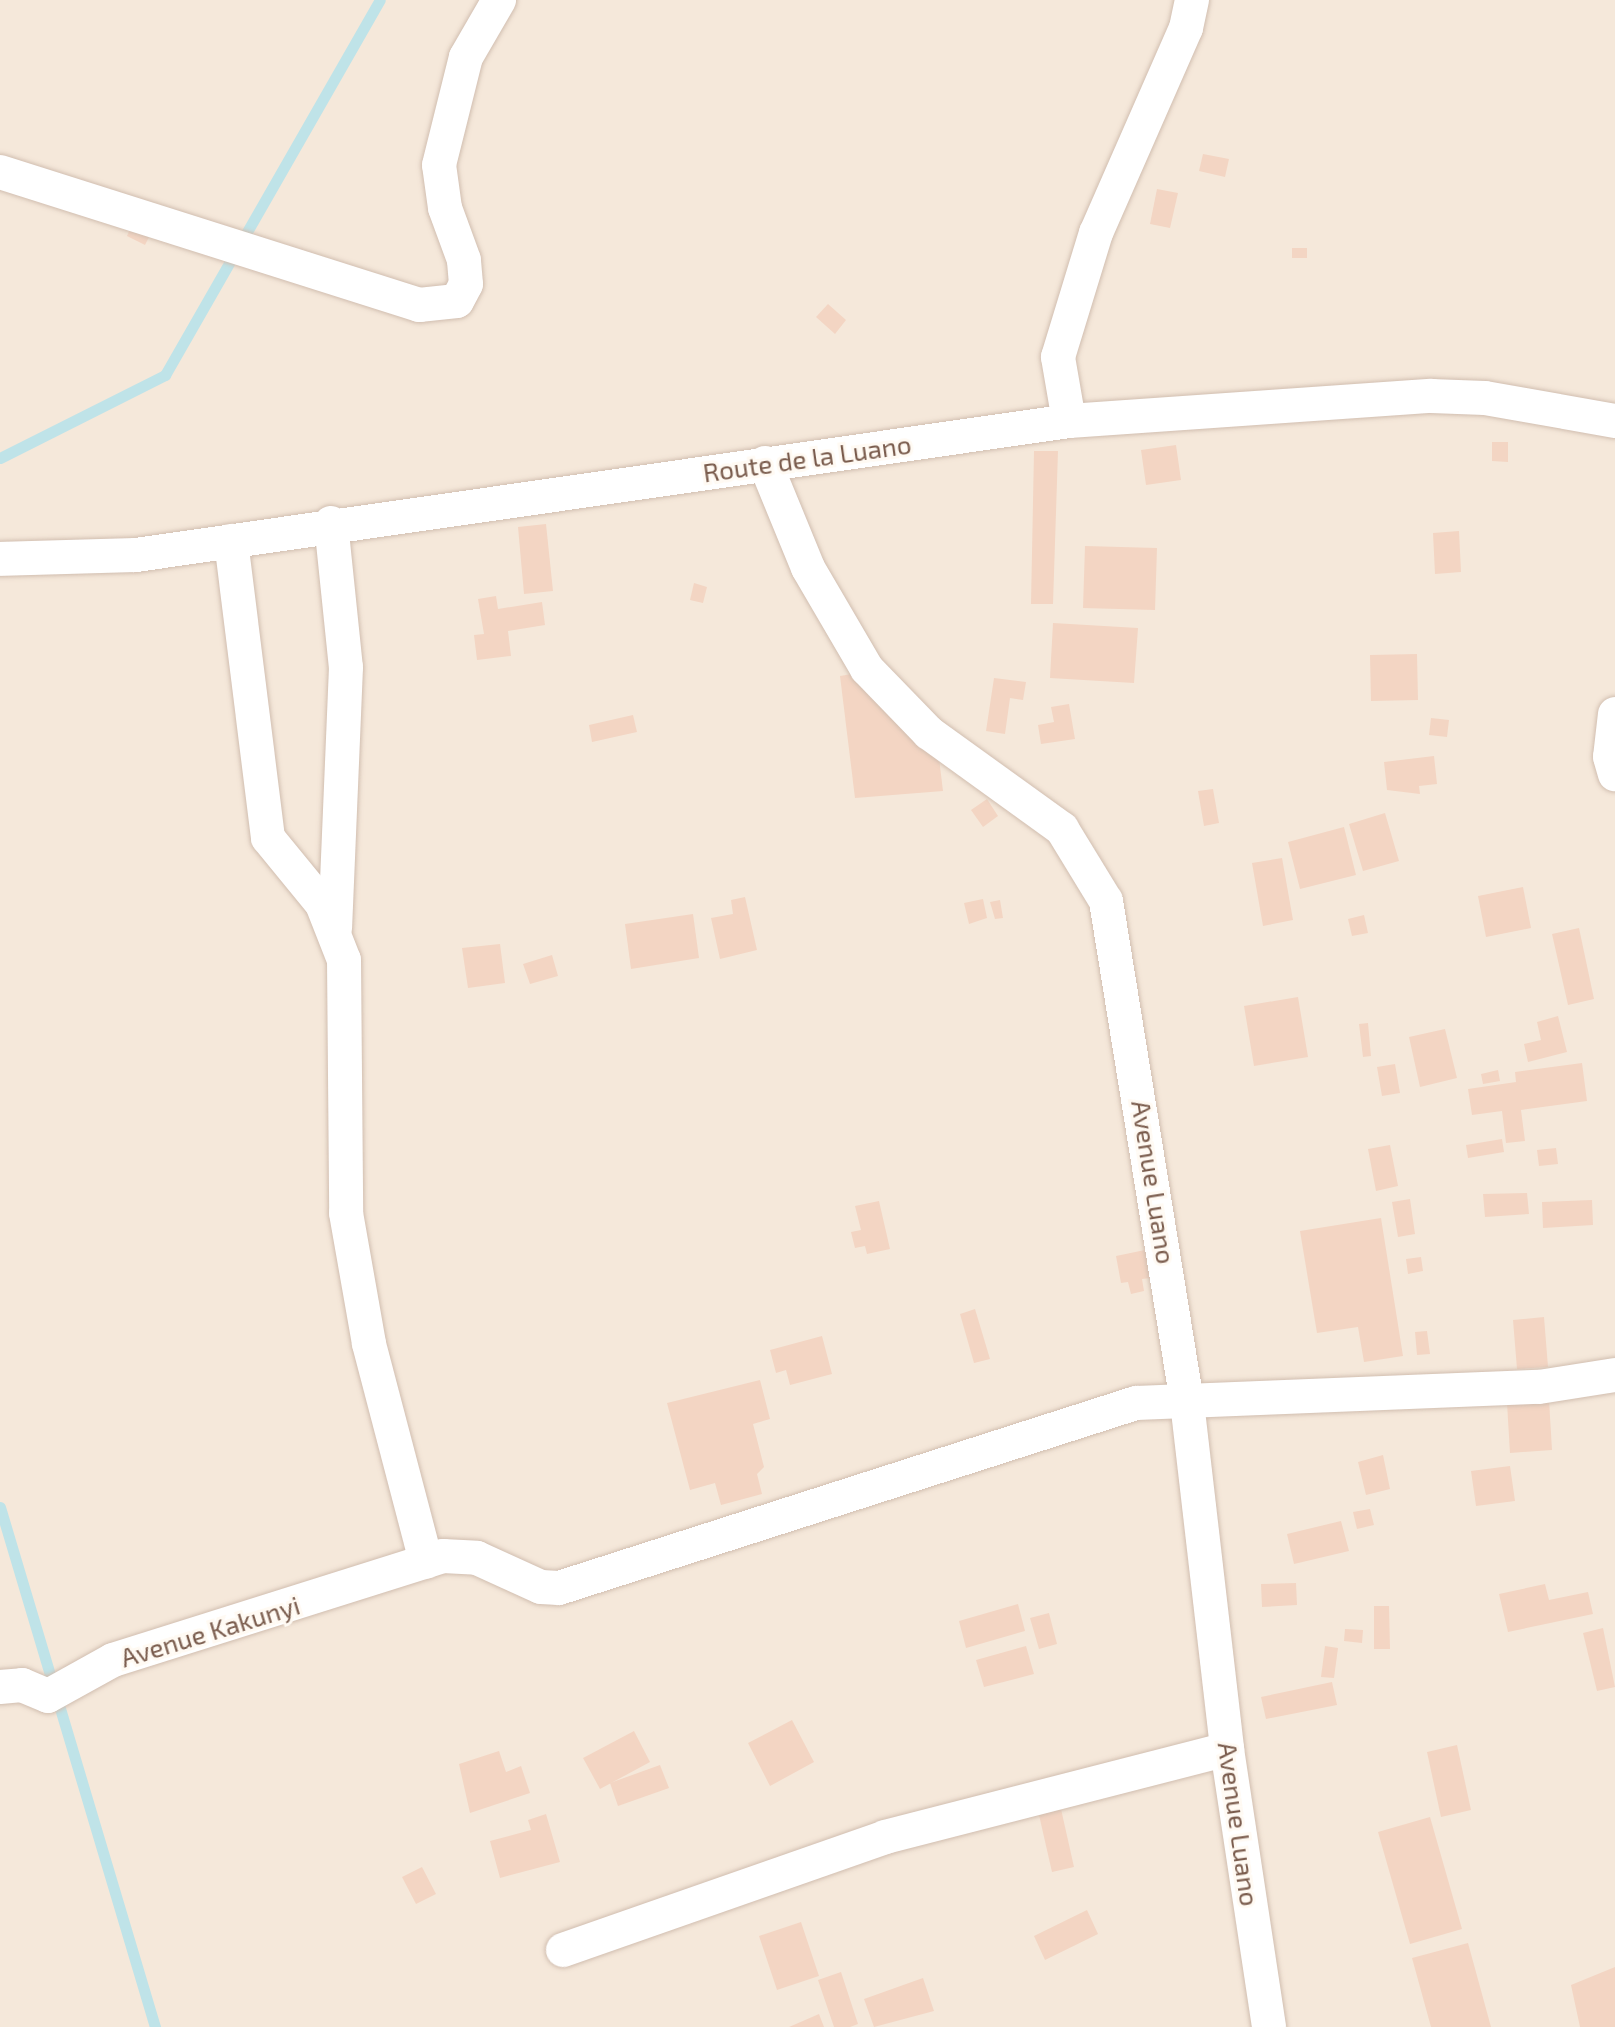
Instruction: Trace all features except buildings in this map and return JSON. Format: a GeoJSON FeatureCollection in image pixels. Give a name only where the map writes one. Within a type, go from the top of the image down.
{"type":"FeatureCollection","features":[{"type":"Feature","properties":{"kind":"street"},"geometry":{"type":"LineString","coordinates":[[0,172],[419,305],[457,301],[466,284],[464,260],[445,208],[439,165],[466,57],[499,0]]}},
{"type":"Feature","properties":{"kind":"street"},"geometry":{"type":"LineString","coordinates":[[1069,421],[1058,357],[1096,233],[1186,28],[1192,0]]}},
{"type":"Feature","properties":{"kind":"street","name":"Route de la Luano"},"geometry":{"type":"LineString","coordinates":[[0,559],[136,555],[331,523],[1069,421],[1431,396],[1485,398],[1615,421]]}},
{"type":"Feature","properties":{"kind":"street","name":"Avenue Luano"},"geometry":{"type":"LineString","coordinates":[[765,463],[808,568],[867,669],[929,733],[1062,829],[1106,901],[1187,1402],[1227,1749],[1269,2027]]}},
{"type":"Feature","properties":{"kind":"street"},"geometry":{"type":"LineString","coordinates":[[331,523],[346,667],[335,928],[349,1005],[346,1213],[369,1344],[426,1562],[455,1554],[477,1558],[541,1587],[559,1588],[1109,1410],[1187,1402],[1539,1387],[1615,1375]]}},
{"type":"Feature","properties":{"kind":"street"},"geometry":{"type":"LineString","coordinates":[[231,541],[268,838],[335,928]]}},
{"type":"Feature","properties":{"kind":"street"},"geometry":{"type":"LineString","coordinates":[[1615,714],[1610,757],[1615,774]]}},
{"type":"Feature","properties":{"kind":"street","name":"Avenue Kakunyi"},"geometry":{"type":"LineString","coordinates":[[0,1687],[22,1685],[48,1696],[113,1660],[426,1562]]}},
{"type":"Feature","properties":{"kind":"street"},"geometry":{"type":"LineString","coordinates":[[563,1950],[885,1837],[1227,1749]]}},
{"type":"Feature","properties":{"kind":"shaded area"},"geometry":{"type":"Polygon","coordinates":[[[0,0],[1615,0],[1615,2027],[0,2027],[0,0]]]}},
{"type":"Feature","properties":{"kind":"waterway"},"geometry":{"type":"LineString","coordinates":[[0,458],[165,375],[380,0]]}},
{"type":"Feature","properties":{"kind":"waterway"},"geometry":{"type":"LineString","coordinates":[[0,1507],[155,2027]]}}]}
